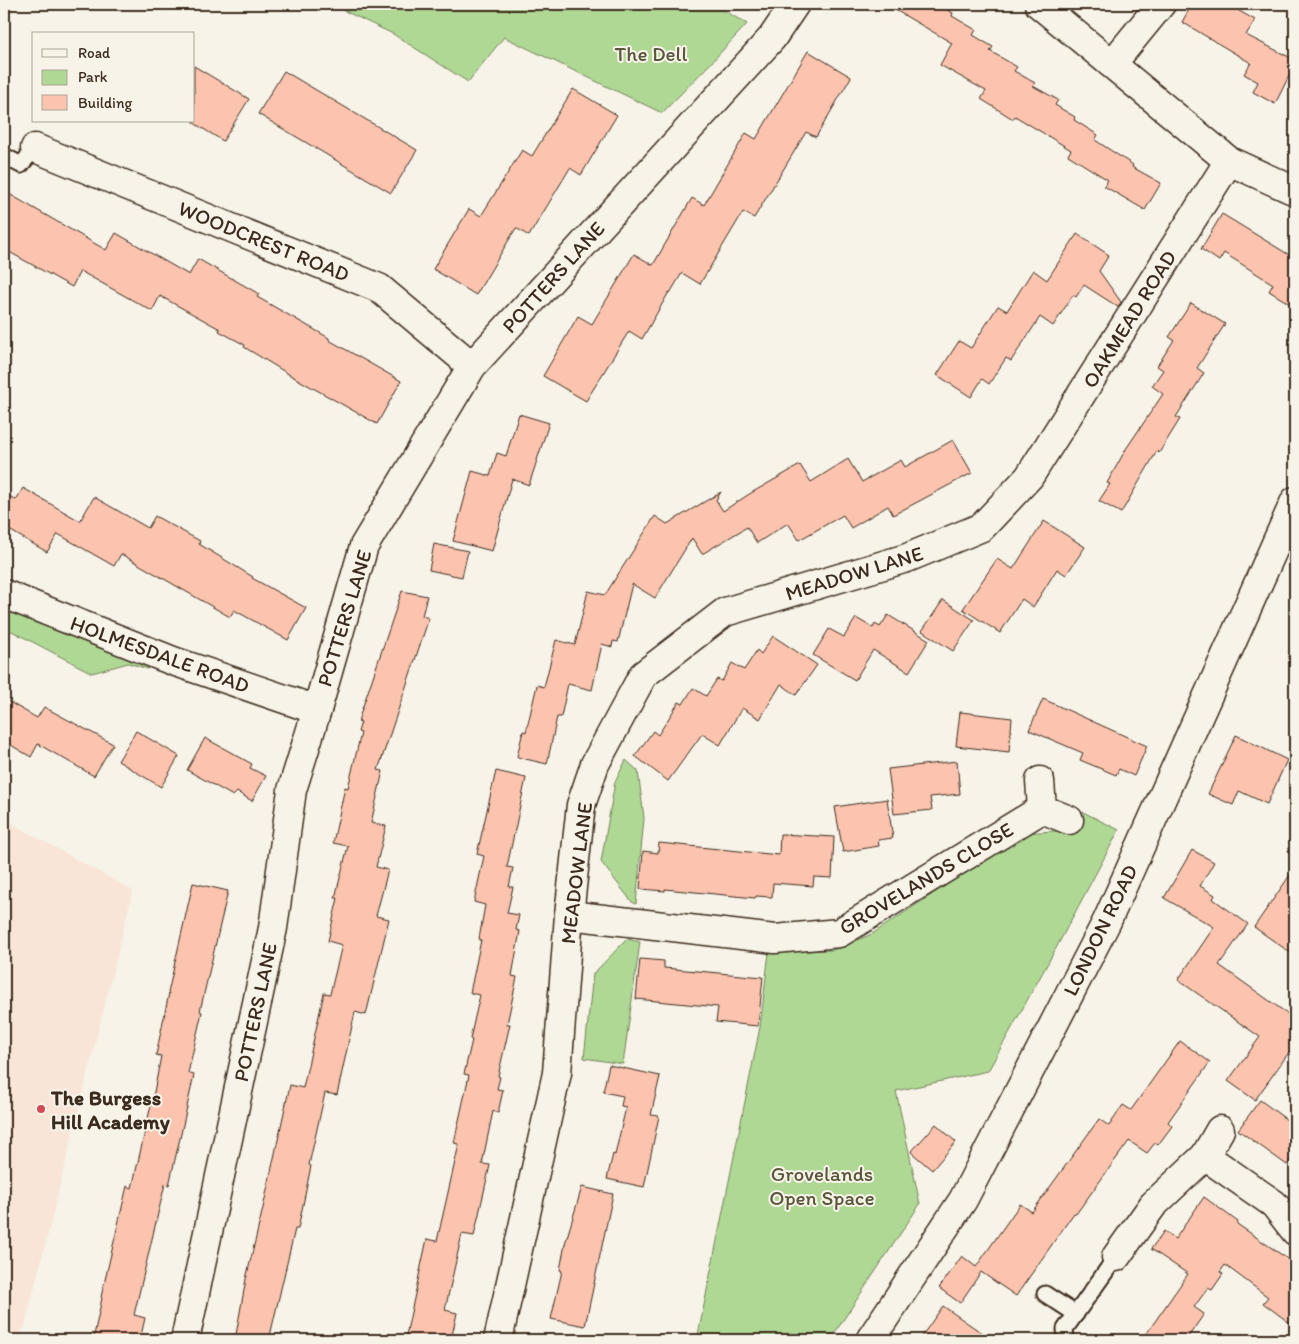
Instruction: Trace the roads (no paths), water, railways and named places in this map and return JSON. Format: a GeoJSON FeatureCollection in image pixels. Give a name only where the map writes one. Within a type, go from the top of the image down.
{"type":"FeatureCollection","features":[{"type":"Feature","properties":{"kind":"street","name":"POTTERS LANE"},"geometry":{"type":"LineString","coordinates":[[185,1340],[272,928],[292,790],[364,546],[472,366],[772,38],[795,4]]}},
{"type":"Feature","properties":{"kind":"street"},"geometry":{"type":"LineString","coordinates":[[1039,4],[1229,161],[1295,191]]}},
{"type":"Feature","properties":{"kind":"street"},"geometry":{"type":"LineString","coordinates":[[1112,64],[1161,4]]}},
{"type":"Feature","properties":{"kind":"street","name":"WOODCREST ROAD"},"geometry":{"type":"LineString","coordinates":[[35,148],[380,288],[472,366]]}},
{"type":"Feature","properties":{"kind":"street","name":"OAKMEAD ROAD"},"geometry":{"type":"LineString","coordinates":[[1029,477],[1229,161]]}},
{"type":"Feature","properties":{"kind":"street","name":"MEADOW LANE"},"geometry":{"type":"LineString","coordinates":[[498,1340],[557,1073],[569,915],[581,805],[595,764],[643,675],[725,612],[907,558],[982,527],[1029,477]]}},
{"type":"Feature","properties":{"kind":"street","name":"LONDON ROAD"},"geometry":{"type":"LineString","coordinates":[[870,1340],[963,1200],[1107,921],[1295,501]]}},
{"type":"Feature","properties":{"kind":"street","name":"HOLMESDALE ROAD"},"geometry":{"type":"LineString","coordinates":[[4,594],[173,661],[317,710]]}},
{"type":"Feature","properties":{"kind":"street"},"geometry":{"type":"LineString","coordinates":[[1040,781],[1042,809],[1069,820]]}},
{"type":"Feature","properties":{"kind":"street","name":"GROVELANDS CLOSE"},"geometry":{"type":"LineString","coordinates":[[569,915],[775,940],[839,933],[1042,809]]}},
{"type":"Feature","properties":{"kind":"street"},"geometry":{"type":"LineString","coordinates":[[1116,1257],[1153,1205],[1205,1156],[1220,1130]]}},
{"type":"Feature","properties":{"kind":"street"},"geometry":{"type":"LineString","coordinates":[[1205,1156],[1274,1204],[1295,1231]]}},
{"type":"Feature","properties":{"kind":"lane"},"geometry":{"type":"LineString","coordinates":[[4,156],[21,165],[35,148]]}},
{"type":"Feature","properties":{"kind":"lane"},"geometry":{"type":"LineString","coordinates":[[1066,1340],[1066,1329],[1116,1257]]}},
{"type":"Feature","properties":{"kind":"lane"},"geometry":{"type":"LineString","coordinates":[[1045,1294],[1076,1314]]}},
{"type":"Feature","properties":{"kind":"place","name":"The Burgess Hill Academy"},"geometry":{"type":"Point","coordinates":[41,1109]}},
{"type":"Feature","properties":{"kind":"park label","name":"The Dell"},"geometry":{"type":"Point","coordinates":[651,53]}},
{"type":"Feature","properties":{"kind":"park label","name":"Grovelands Open Space"},"geometry":{"type":"Point","coordinates":[822,1185]}}]}
